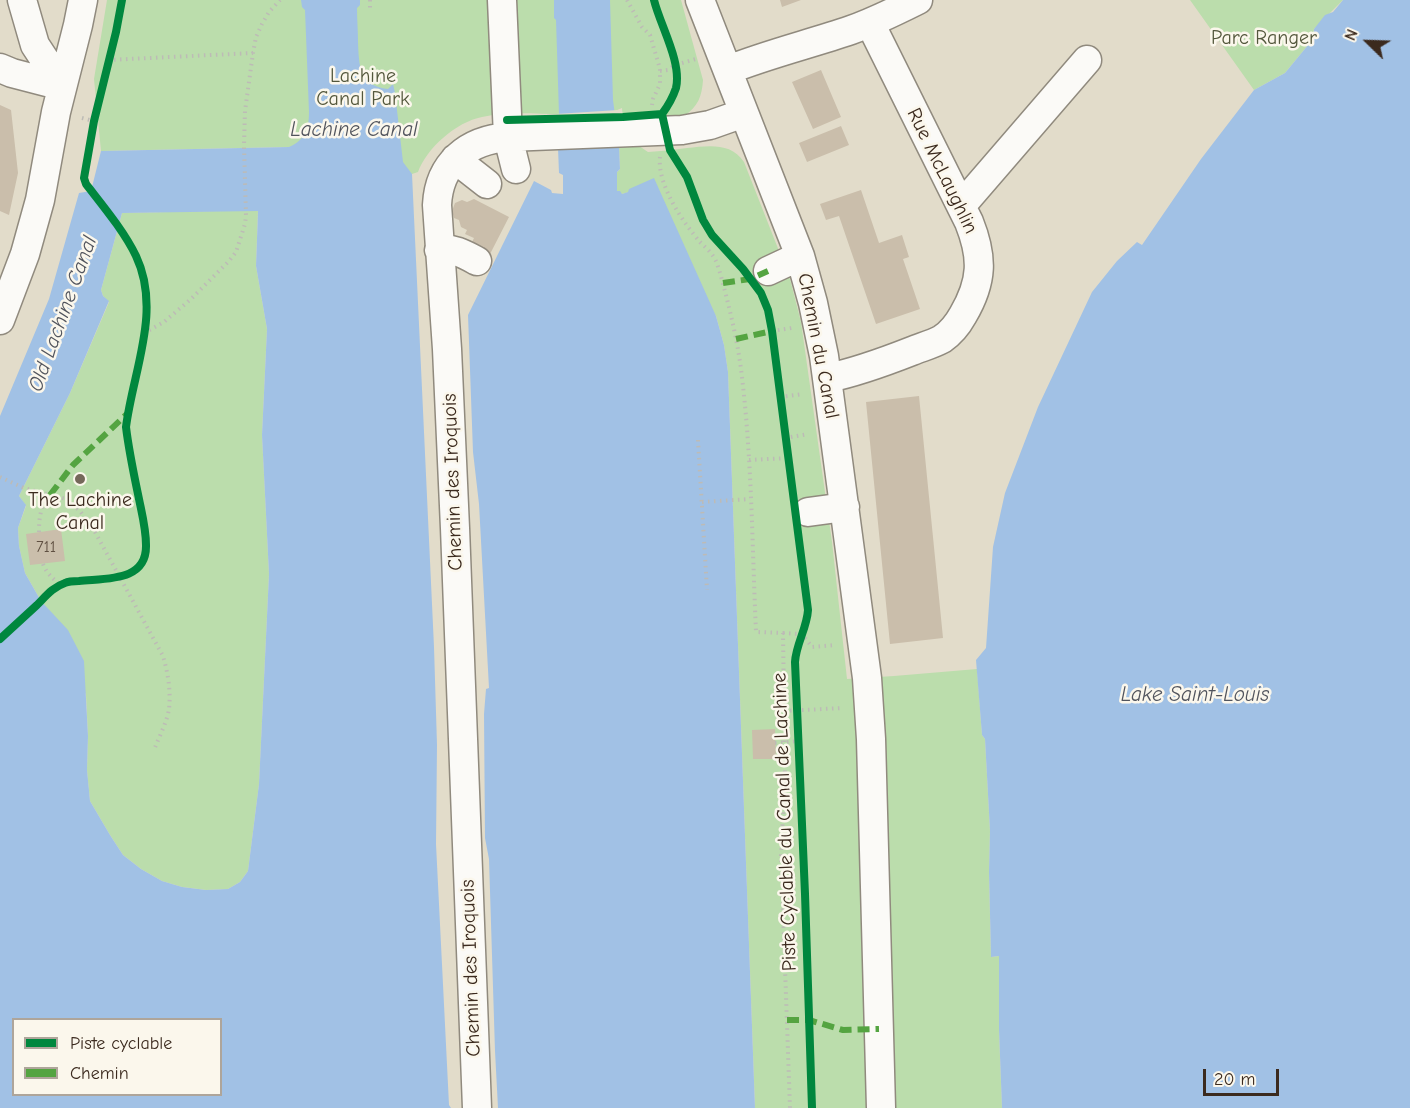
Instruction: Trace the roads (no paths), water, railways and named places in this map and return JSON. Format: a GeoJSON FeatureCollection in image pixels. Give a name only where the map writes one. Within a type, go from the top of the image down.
{"type":"FeatureCollection","features":[{"type":"Feature","properties":{"kind":"street"},"geometry":{"type":"LineString","coordinates":[[22,0],[35,45],[62,86]]}},
{"type":"Feature","properties":{"kind":"street"},"geometry":{"type":"LineString","coordinates":[[0,320],[25,254],[40,200],[56,112],[83,0]]}},
{"type":"Feature","properties":{"kind":"street"},"geometry":{"type":"LineString","coordinates":[[502,0],[508,136],[516,169]]}},
{"type":"Feature","properties":{"kind":"street","name":"Chemin du Canal"},"geometry":{"type":"LineString","coordinates":[[700,0],[800,256],[813,303],[819,386],[844,507],[866,673],[871,740],[881,1108]]}},
{"type":"Feature","properties":{"kind":"street"},"geometry":{"type":"LineString","coordinates":[[728,70],[750,61],[846,32],[918,0]]}},
{"type":"Feature","properties":{"kind":"street","name":"Rue McLaughlin"},"geometry":{"type":"LineString","coordinates":[[819,386],[886,362],[943,338],[960,320],[975,291],[980,270],[976,242],[961,206],[870,23]]}},
{"type":"Feature","properties":{"kind":"street"},"geometry":{"type":"LineString","coordinates":[[961,206],[1087,60]]}},
{"type":"Feature","properties":{"kind":"street"},"geometry":{"type":"LineString","coordinates":[[0,68],[62,86]]}},
{"type":"Feature","properties":{"kind":"street","name":"Chemin des Iroquois"},"geometry":{"type":"LineString","coordinates":[[477,1108],[455,528],[438,190],[455,159],[461,153],[490,139],[508,136],[623,133],[663,127],[700,128],[744,113]]}},
{"type":"Feature","properties":{"kind":"street"},"geometry":{"type":"LineString","coordinates":[[455,159],[488,184]]}},
{"type":"Feature","properties":{"kind":"street"},"geometry":{"type":"LineString","coordinates":[[440,260],[450,249],[477,261]]}},
{"type":"Feature","properties":{"kind":"street"},"geometry":{"type":"LineString","coordinates":[[768,271],[800,256]]}},
{"type":"Feature","properties":{"kind":"street"},"geometry":{"type":"LineString","coordinates":[[808,512],[844,507]]}},
{"type":"Feature","properties":{"kind":"water"},"geometry":{"type":"Polygon","coordinates":[[[301,0],[360,0],[357,8],[360,67],[371,84],[388,89],[393,84],[403,162],[412,174],[434,647],[437,745],[436,844],[449,1105],[451,1108],[0,1108],[0,416],[49,299],[79,193],[91,191],[101,151],[289,147],[299,141],[307,129],[309,112],[305,10],[301,0]],[[258,211],[122,213],[101,290],[103,296],[109,301],[70,393],[19,496],[26,505],[18,528],[25,573],[41,601],[68,630],[84,661],[90,801],[123,855],[141,869],[162,881],[182,887],[206,890],[228,889],[240,882],[248,871],[259,784],[269,574],[262,435],[267,329],[256,266],[258,211]]]}},
{"type":"Feature","properties":{"kind":"water"},"geometry":{"type":"Polygon","coordinates":[[[554,0],[610,0],[613,100],[620,169],[617,172],[617,191],[622,194],[628,192],[629,189],[654,178],[716,316],[724,345],[728,372],[755,1108],[498,1108],[489,859],[485,838],[484,714],[486,689],[489,688],[479,504],[473,452],[468,315],[534,181],[551,190],[552,193],[563,194],[563,175],[559,173],[554,0]]]}},
{"type":"Feature","properties":{"kind":"water","name":"Lake Saint-Louis"},"geometry":{"type":"Polygon","coordinates":[[[1343,0],[1410,0],[1410,1108],[1002,1108],[999,956],[991,957],[990,831],[985,739],[982,735],[976,660],[986,648],[993,547],[1005,493],[1038,407],[1092,292],[1117,261],[1137,242],[1142,245],[1201,159],[1254,90],[1285,73],[1313,39],[1314,29],[1325,15],[1333,12],[1343,0]]]}},
{"type":"Feature","properties":{"kind":"place","name":"The Lachine Canal"},"geometry":{"type":"Point","coordinates":[80,479]}},
{"type":"Feature","properties":{"kind":"park label","name":"Parc Ranger"},"geometry":{"type":"Point","coordinates":[1264,38]}},
{"type":"Feature","properties":{"kind":"park label","name":"Lachine Canal Park"},"geometry":{"type":"Point","coordinates":[363,88]}},
{"type":"Feature","properties":{"kind":"water label","name":"Lachine Canal"},"geometry":{"type":"Point","coordinates":[354,130]}},
{"type":"Feature","properties":{"kind":"water label","name":"Old Lachine Canal"},"geometry":{"type":"Point","coordinates":[63,314]}}]}
